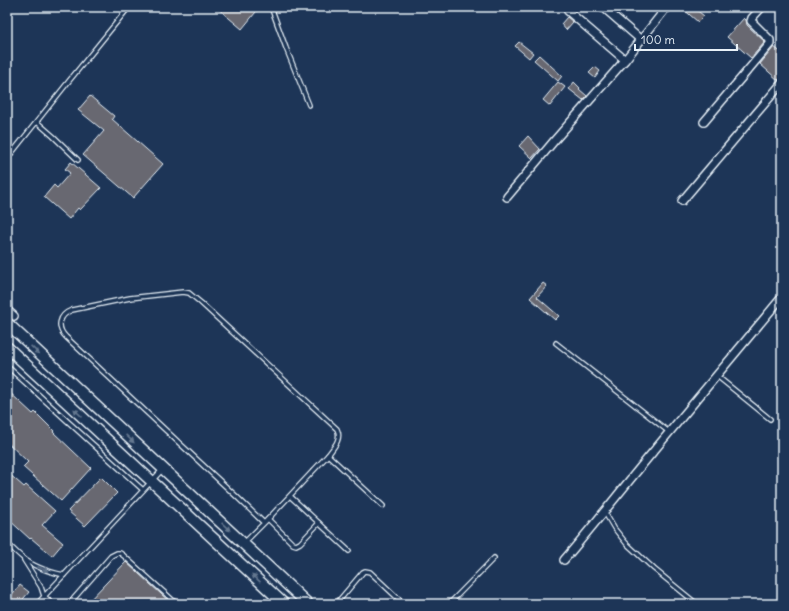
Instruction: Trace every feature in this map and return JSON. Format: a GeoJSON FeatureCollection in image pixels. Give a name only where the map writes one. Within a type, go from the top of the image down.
{"type":"FeatureCollection","features":[{"type":"Feature","properties":{"kind":"main road"},"geometry":{"type":"LineString","coordinates":[[11,320],[162,469],[308,604]]}},
{"type":"Feature","properties":{"kind":"main road"},"geometry":{"type":"LineString","coordinates":[[7,347],[284,604]]}},
{"type":"Feature","properties":{"kind":"street"},"geometry":{"type":"LineString","coordinates":[[603,7],[641,40]]}},
{"type":"Feature","properties":{"kind":"street"},"geometry":{"type":"LineString","coordinates":[[507,197],[545,151],[625,60],[667,7]]}},
{"type":"Feature","properties":{"kind":"street"},"geometry":{"type":"LineString","coordinates":[[704,122],[770,44],[770,40],[751,21],[762,7]]}},
{"type":"Feature","properties":{"kind":"street"},"geometry":{"type":"LineString","coordinates":[[568,11],[625,60]]}},
{"type":"Feature","properties":{"kind":"street"},"geometry":{"type":"LineString","coordinates":[[682,201],[782,83]]}},
{"type":"Feature","properties":{"kind":"street"},"geometry":{"type":"LineString","coordinates":[[564,560],[782,297]]}},
{"type":"Feature","properties":{"kind":"street"},"geometry":{"type":"LineString","coordinates":[[7,310],[11,320]]}},
{"type":"Feature","properties":{"kind":"lane"},"geometry":{"type":"LineString","coordinates":[[7,159],[129,7]]}},
{"type":"Feature","properties":{"kind":"lane"},"geometry":{"type":"LineString","coordinates":[[271,7],[309,105]]}},
{"type":"Feature","properties":{"kind":"lane"},"geometry":{"type":"LineString","coordinates":[[37,122],[78,160]]}},
{"type":"Feature","properties":{"kind":"lane"},"geometry":{"type":"LineString","coordinates":[[243,543],[264,523],[268,519],[328,455],[338,439],[339,434],[337,429],[189,293],[183,292],[130,298],[72,310],[66,313],[60,322],[60,327],[66,338],[264,523]]}},
{"type":"Feature","properties":{"kind":"lane"},"geometry":{"type":"LineString","coordinates":[[556,343],[669,432]]}},
{"type":"Feature","properties":{"kind":"lane"},"geometry":{"type":"LineString","coordinates":[[7,366],[143,490]]}},
{"type":"Feature","properties":{"kind":"lane"},"geometry":{"type":"LineString","coordinates":[[717,376],[770,419]]}},
{"type":"Feature","properties":{"kind":"lane"},"geometry":{"type":"LineString","coordinates":[[328,455],[383,506]]}},
{"type":"Feature","properties":{"kind":"lane"},"geometry":{"type":"LineString","coordinates":[[37,604],[162,469]]}},
{"type":"Feature","properties":{"kind":"lane"},"geometry":{"type":"LineString","coordinates":[[290,496],[349,551]]}},
{"type":"Feature","properties":{"kind":"lane"},"geometry":{"type":"LineString","coordinates":[[604,511],[614,528],[626,543],[654,569],[697,604]]}},
{"type":"Feature","properties":{"kind":"lane"},"geometry":{"type":"LineString","coordinates":[[268,519],[296,545],[300,543],[319,523]]}},
{"type":"Feature","properties":{"kind":"lane"},"geometry":{"type":"LineString","coordinates":[[7,543],[24,559],[34,565],[51,572],[64,575]]}},
{"type":"Feature","properties":{"kind":"lane"},"geometry":{"type":"LineString","coordinates":[[69,604],[111,556],[117,553],[124,556],[176,604]]}},
{"type":"Feature","properties":{"kind":"lane"},"geometry":{"type":"LineString","coordinates":[[449,604],[494,558]]}},
{"type":"Feature","properties":{"kind":"lane"},"geometry":{"type":"LineString","coordinates":[[24,559],[41,587],[44,596],[52,604]]}},
{"type":"Feature","properties":{"kind":"lane"},"geometry":{"type":"LineString","coordinates":[[336,604],[365,571],[370,572],[404,604]]}},
{"type":"Feature","properties":{"kind":"building"},"geometry":{"type":"Polygon","coordinates":[[[216,7],[260,7],[242,29],[216,7]]]}},
{"type":"Feature","properties":{"kind":"building"},"geometry":{"type":"Polygon","coordinates":[[[681,7],[693,7],[704,16],[698,22],[681,7]]]}},
{"type":"Feature","properties":{"kind":"building"},"geometry":{"type":"Polygon","coordinates":[[[567,17],[573,22],[566,30],[561,24],[567,17]]]}},
{"type":"Feature","properties":{"kind":"building"},"geometry":{"type":"Polygon","coordinates":[[[744,18],[747,25],[765,42],[751,58],[727,37],[744,18]]]}},
{"type":"Feature","properties":{"kind":"building"},"geometry":{"type":"Polygon","coordinates":[[[519,42],[533,53],[529,58],[515,46],[519,42]]]}},
{"type":"Feature","properties":{"kind":"building"},"geometry":{"type":"Polygon","coordinates":[[[774,47],[782,53],[782,78],[778,80],[760,64],[774,47]]]}},
{"type":"Feature","properties":{"kind":"building"},"geometry":{"type":"Polygon","coordinates":[[[539,55],[562,76],[558,81],[534,60],[539,55]]]}},
{"type":"Feature","properties":{"kind":"building"},"geometry":{"type":"Polygon","coordinates":[[[595,67],[600,71],[595,78],[589,73],[595,67]]]}},
{"type":"Feature","properties":{"kind":"building"},"geometry":{"type":"Polygon","coordinates":[[[558,82],[565,87],[550,106],[543,100],[558,82]]]}},
{"type":"Feature","properties":{"kind":"building"},"geometry":{"type":"Polygon","coordinates":[[[574,82],[587,96],[583,100],[569,89],[574,82]]]}},
{"type":"Feature","properties":{"kind":"building"},"geometry":{"type":"Polygon","coordinates":[[[90,96],[114,116],[112,119],[163,164],[133,198],[83,155],[104,131],[78,110],[90,96]]]}},
{"type":"Feature","properties":{"kind":"building"},"geometry":{"type":"Polygon","coordinates":[[[528,136],[540,149],[532,158],[519,146],[528,136]]]}},
{"type":"Feature","properties":{"kind":"building"},"geometry":{"type":"Polygon","coordinates":[[[71,162],[101,188],[80,210],[78,208],[69,219],[44,197],[54,185],[57,188],[70,173],[65,169],[71,162]]]}},
{"type":"Feature","properties":{"kind":"building"},"geometry":{"type":"Polygon","coordinates":[[[543,283],[547,286],[537,297],[559,316],[555,320],[530,298],[543,283]]]}},
{"type":"Feature","properties":{"kind":"building"},"geometry":{"type":"Polygon","coordinates":[[[7,390],[33,414],[35,412],[54,431],[53,432],[91,468],[61,501],[23,467],[28,462],[7,442],[7,390]]]}},
{"type":"Feature","properties":{"kind":"building"},"geometry":{"type":"Polygon","coordinates":[[[7,472],[24,487],[26,485],[55,511],[42,525],[63,543],[52,556],[31,538],[30,539],[7,518],[7,472]]]}},
{"type":"Feature","properties":{"kind":"building"},"geometry":{"type":"Polygon","coordinates":[[[101,477],[117,493],[85,526],[68,511],[101,477]]]}},
{"type":"Feature","properties":{"kind":"building"},"geometry":{"type":"Polygon","coordinates":[[[126,562],[172,604],[86,604],[126,562]]]}},
{"type":"Feature","properties":{"kind":"building"},"geometry":{"type":"Polygon","coordinates":[[[20,585],[29,592],[19,604],[14,604],[8,599],[20,585]]]}}]}
